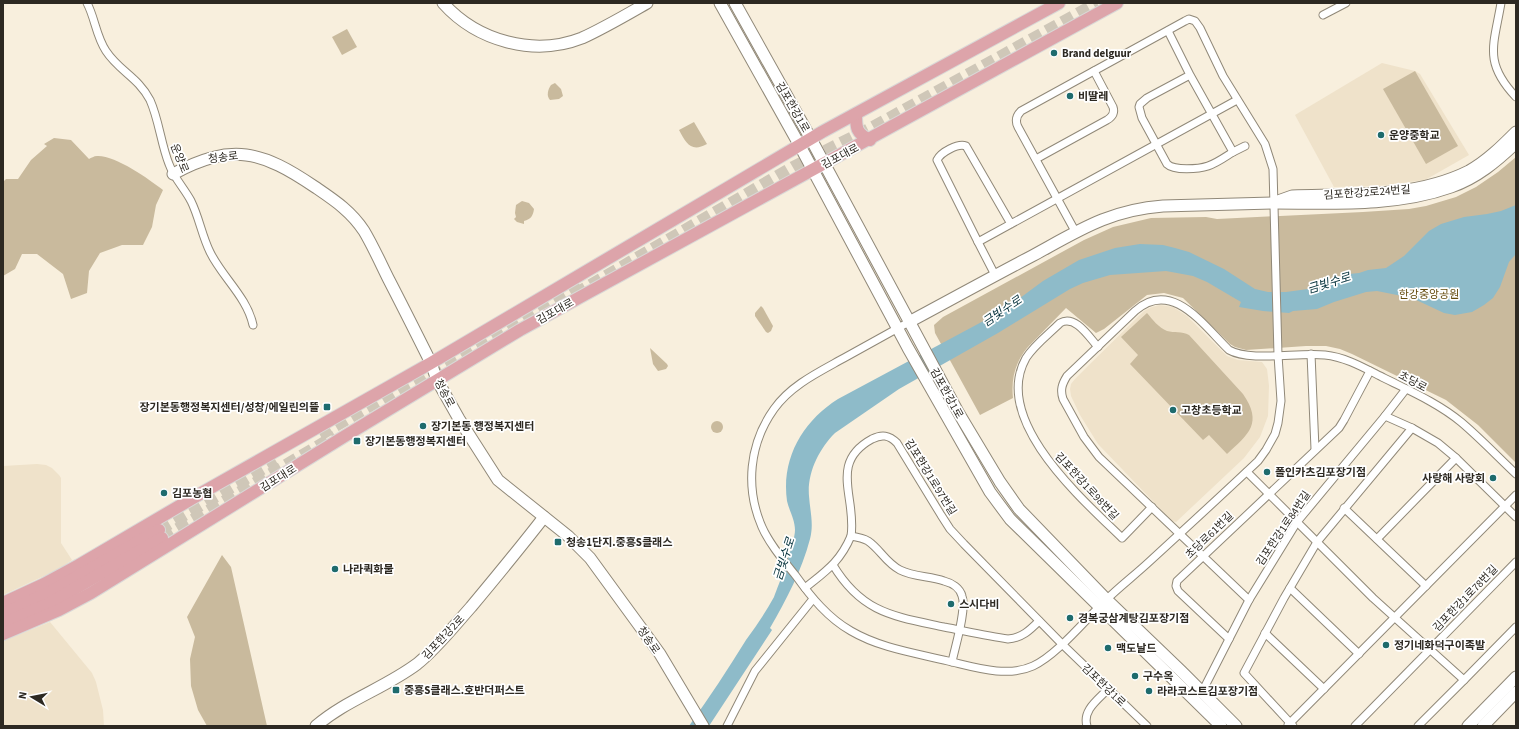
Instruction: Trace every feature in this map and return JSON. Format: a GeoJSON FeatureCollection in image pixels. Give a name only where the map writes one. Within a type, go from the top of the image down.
{"type":"FeatureCollection","features":[{"type":"Feature","properties":{"kind":"main road","name":"김포대로"},"geometry":{"type":"LineString","coordinates":[[3,603],[44,584],[79,565],[205,491],[431,363],[811,139],[1059,3]]}},
{"type":"Feature","properties":{"kind":"main road","name":"김포대로"},"geometry":{"type":"LineString","coordinates":[[3,634],[53,613],[91,593],[520,330],[812,170],[870,140],[1117,3]]}},
{"type":"Feature","properties":{"kind":"main road"},"geometry":{"type":"LineString","coordinates":[[856,114],[858,129],[862,136],[870,140]]}},
{"type":"Feature","properties":{"kind":"main road"},"geometry":{"type":"LineString","coordinates":[[3,614],[52,591],[160,534],[50,603],[3,624]]}},
{"type":"Feature","properties":{"kind":"street","name":"운양로"},"geometry":{"type":"LineString","coordinates":[[87,3],[105,50],[112,59],[140,84],[151,102],[165,154],[173,174],[190,200],[211,254],[244,303],[253,325]]}},
{"type":"Feature","properties":{"kind":"street"},"geometry":{"type":"LineString","coordinates":[[443,3],[448,9],[466,23],[485,35],[512,44],[532,47],[554,45],[582,37],[647,3]]}},
{"type":"Feature","properties":{"kind":"street"},"geometry":{"type":"LineString","coordinates":[[447,3],[469,21],[488,32],[513,40],[532,43],[553,42],[579,35],[638,3]]}},
{"type":"Feature","properties":{"kind":"street","name":"김포한강1로"},"geometry":{"type":"LineString","coordinates":[[720,3],[800,146],[931,391],[979,473],[1001,507],[1010,519],[1103,603],[1143,634],[1236,726]]}},
{"type":"Feature","properties":{"kind":"street","name":"김포한강1로"},"geometry":{"type":"LineString","coordinates":[[735,3],[825,164],[919,342],[975,442],[1011,498],[1103,603],[1221,726]]}},
{"type":"Feature","properties":{"kind":"street"},"geometry":{"type":"LineString","coordinates":[[1323,15],[1346,3]]}},
{"type":"Feature","properties":{"kind":"street"},"geometry":{"type":"LineString","coordinates":[[1501,3],[1493,42],[1494,61],[1499,77],[1516,97]]}},
{"type":"Feature","properties":{"kind":"street"},"geometry":{"type":"LineString","coordinates":[[909,322],[801,383],[783,398],[770,416],[756,444],[753,457],[751,484],[755,509],[762,528],[772,545],[813,599],[840,624],[865,638],[894,648],[952,662],[1000,671],[1020,670],[1032,667],[1042,661],[1062,644],[1103,603],[1247,472],[1266,450],[1275,434],[1278,423],[1281,401],[1277,326],[1273,169],[1268,151],[1237,100],[1197,22],[1189,20],[1021,111],[1017,115],[1016,123],[1075,232]]}},
{"type":"Feature","properties":{"kind":"street"},"geometry":{"type":"LineString","coordinates":[[1168,31],[1211,114],[1234,152]]}},
{"type":"Feature","properties":{"kind":"street"},"geometry":{"type":"LineString","coordinates":[[1036,159],[1107,120],[1113,115],[1113,107],[1094,71]]}},
{"type":"Feature","properties":{"kind":"street"},"geometry":{"type":"LineString","coordinates":[[1190,75],[1147,98],[1140,104],[1139,112],[1167,164],[1176,168],[1207,167],[1245,146]]}},
{"type":"Feature","properties":{"kind":"street"},"geometry":{"type":"LineString","coordinates":[[978,242],[1237,100]]}},
{"type":"Feature","properties":{"kind":"street","name":"김포한강2로24번길"},"geometry":{"type":"LineString","coordinates":[[1274,203],[1292,196],[1407,190],[1447,180],[1476,166],[1498,150],[1516,132]]}},
{"type":"Feature","properties":{"kind":"street","name":"김포한강2로24번길"},"geometry":{"type":"LineString","coordinates":[[909,322],[1075,232],[1107,217],[1149,207],[1388,200],[1421,196],[1451,187],[1473,177],[1500,158],[1516,143]]}},
{"type":"Feature","properties":{"kind":"street"},"geometry":{"type":"LineString","coordinates":[[995,275],[938,162],[939,157],[960,145],[966,146],[1011,224]]}},
{"type":"Feature","properties":{"kind":"street","name":"청송로"},"geometry":{"type":"LineString","coordinates":[[173,174],[189,165],[210,157],[231,154],[253,155],[289,169],[342,205],[364,231],[431,363],[437,380],[459,419],[498,480],[568,536],[590,558],[660,654],[703,726]]}},
{"type":"Feature","properties":{"kind":"street","name":"초당로"},"geometry":{"type":"LineString","coordinates":[[1098,347],[1141,306],[1155,300],[1177,303],[1187,309],[1229,350],[1234,353],[1252,355],[1311,354],[1335,357],[1370,371],[1406,389],[1443,409],[1460,422],[1516,474]]}},
{"type":"Feature","properties":{"kind":"street","name":"김포한강1로98번길"},"geometry":{"type":"LineString","coordinates":[[1098,347],[1073,321],[1065,320],[1060,323],[1031,351],[1026,359],[1019,378],[1018,388],[1021,409],[1032,434],[1049,462],[1064,480],[1122,538],[1152,508]]}},
{"type":"Feature","properties":{"kind":"street"},"geometry":{"type":"LineString","coordinates":[[1098,347],[1067,376],[1061,387],[1061,393],[1091,448],[1249,600]]}},
{"type":"Feature","properties":{"kind":"street"},"geometry":{"type":"LineString","coordinates":[[1311,354],[1315,449]]}},
{"type":"Feature","properties":{"kind":"street","name":"초당로61번길"},"geometry":{"type":"LineString","coordinates":[[1230,638],[1178,591],[1176,586],[1177,581],[1315,449],[1339,428],[1370,371]]}},
{"type":"Feature","properties":{"kind":"street"},"geometry":{"type":"LineString","coordinates":[[1406,389],[1385,416],[1412,428],[1438,443],[1456,458],[1516,517]]}},
{"type":"Feature","properties":{"kind":"street","name":"김포한강1로84번길"},"geometry":{"type":"LineString","coordinates":[[1202,692],[1249,600],[1298,522],[1385,416]]}},
{"type":"Feature","properties":{"kind":"street"},"geometry":{"type":"LineString","coordinates":[[1412,428],[1317,542],[1244,673],[1290,725],[1358,654],[1516,495]]}},
{"type":"Feature","properties":{"kind":"street","name":"김포한강1로97번길"},"geometry":{"type":"LineString","coordinates":[[804,587],[833,565],[843,552],[851,536],[852,521],[847,473],[852,457],[856,450],[876,437],[885,436],[892,438],[897,442],[950,529],[1062,644]]}},
{"type":"Feature","properties":{"kind":"street"},"geometry":{"type":"LineString","coordinates":[[1377,539],[1456,458]]}},
{"type":"Feature","properties":{"kind":"street"},"geometry":{"type":"LineString","coordinates":[[1247,472],[1394,618],[1464,680]]}},
{"type":"Feature","properties":{"kind":"street"},"geometry":{"type":"LineString","coordinates":[[1344,508],[1426,586]]}},
{"type":"Feature","properties":{"kind":"street","name":"김포한강2로"},"geometry":{"type":"LineString","coordinates":[[316,726],[334,712],[415,665],[430,652],[455,625],[544,517]]}},
{"type":"Feature","properties":{"kind":"street"},"geometry":{"type":"LineString","coordinates":[[851,536],[868,542],[888,562],[900,570],[917,576],[943,580],[956,586],[962,596],[963,610],[952,662]]}},
{"type":"Feature","properties":{"kind":"street","name":"김포한강1로78번길"},"geometry":{"type":"LineString","coordinates":[[1355,726],[1516,562]]}},
{"type":"Feature","properties":{"kind":"street"},"geometry":{"type":"LineString","coordinates":[[833,565],[847,586],[864,601],[875,608],[902,618],[1000,638],[1015,638],[1030,630],[1039,621]]}},
{"type":"Feature","properties":{"kind":"street"},"geometry":{"type":"LineString","coordinates":[[1290,588],[1358,654]]}},
{"type":"Feature","properties":{"kind":"street"},"geometry":{"type":"LineString","coordinates":[[727,726],[755,671],[813,599]]}},
{"type":"Feature","properties":{"kind":"street"},"geometry":{"type":"LineString","coordinates":[[1418,726],[1516,627]]}},
{"type":"Feature","properties":{"kind":"street"},"geometry":{"type":"LineString","coordinates":[[1265,633],[1324,689]]}},
{"type":"Feature","properties":{"kind":"street","name":"김포한강1로"},"geometry":{"type":"LineString","coordinates":[[1062,644],[1147,726]]}},
{"type":"Feature","properties":{"kind":"street"},"geometry":{"type":"LineString","coordinates":[[1468,726],[1516,677]]}},
{"type":"Feature","properties":{"kind":"street"},"geometry":{"type":"LineString","coordinates":[[1087,726],[1086,718],[1089,709],[1108,689]]}},
{"type":"Feature","properties":{"kind":"street"},"geometry":{"type":"LineString","coordinates":[[1483,726],[1516,692]]}},
{"type":"Feature","properties":{"kind":"shaded area","name":"운양중학교"},"geometry":{"type":"Polygon","coordinates":[[[1382,63],[1415,71],[1420,74],[1469,155],[1425,180],[1378,186],[1334,187],[1295,115],[1382,63]]]}},
{"type":"Feature","properties":{"kind":"shaded area","name":"고창초등학교"},"geometry":{"type":"Polygon","coordinates":[[[1160,305],[1173,307],[1187,316],[1227,356],[1238,360],[1262,362],[1267,369],[1269,386],[1268,416],[1260,437],[1244,458],[1176,522],[1172,521],[1098,444],[1080,415],[1071,396],[1070,389],[1071,384],[1075,379],[1144,311],[1160,305]]]}},
{"type":"Feature","properties":{"kind":"shaded area"},"geometry":{"type":"Polygon","coordinates":[[[37,464],[46,465],[52,468],[61,478],[61,543],[72,560],[59,569],[3,595],[3,466],[37,464]]]}},
{"type":"Feature","properties":{"kind":"shaded area"},"geometry":{"type":"Polygon","coordinates":[[[50,622],[92,673],[96,682],[103,710],[104,726],[3,726],[3,641],[50,622]]]}},
{"type":"Feature","properties":{"kind":"green space"},"geometry":{"type":"Polygon","coordinates":[[[347,29],[357,47],[342,55],[332,37],[347,29]]]}},
{"type":"Feature","properties":{"kind":"green space"},"geometry":{"type":"Polygon","coordinates":[[[1415,71],[1458,146],[1426,164],[1383,89],[1415,71]]]}},
{"type":"Feature","properties":{"kind":"green space"},"geometry":{"type":"Polygon","coordinates":[[[555,83],[561,89],[563,96],[559,99],[550,100],[548,97],[548,90],[551,85],[555,83]]]}},
{"type":"Feature","properties":{"kind":"green space"},"geometry":{"type":"Polygon","coordinates":[[[694,122],[707,144],[701,147],[693,147],[687,143],[679,130],[694,122]]]}},
{"type":"Feature","properties":{"kind":"green space"},"geometry":{"type":"Polygon","coordinates":[[[54,138],[71,140],[89,159],[96,156],[113,159],[122,163],[141,174],[163,190],[156,205],[152,227],[143,245],[122,245],[100,253],[89,271],[87,293],[71,299],[63,274],[37,254],[22,254],[15,269],[3,276],[3,182],[6,179],[18,179],[31,160],[47,146],[44,144],[54,138]]]}},
{"type":"Feature","properties":{"kind":"green space","name":"한강중앙공원"},"geometry":{"type":"Polygon","coordinates":[[[1516,157],[1516,463],[1478,425],[1446,400],[1352,354],[1340,349],[1326,346],[1246,350],[1235,347],[1230,344],[1183,298],[1164,293],[1147,295],[1104,329],[1096,333],[1066,308],[1027,348],[1019,359],[1013,378],[1013,398],[980,415],[935,333],[934,325],[943,317],[1084,240],[1113,227],[1151,218],[1206,217],[1217,219],[1409,209],[1426,206],[1456,197],[1476,187],[1516,157]]]}},
{"type":"Feature","properties":{"kind":"green space"},"geometry":{"type":"Polygon","coordinates":[[[522,201],[529,203],[534,209],[531,217],[524,221],[524,224],[517,222],[514,219],[516,217],[516,205],[522,201]]]}},
{"type":"Feature","properties":{"kind":"green space"},"geometry":{"type":"Polygon","coordinates":[[[761,306],[773,326],[771,331],[768,333],[755,316],[755,313],[761,306]]]}},
{"type":"Feature","properties":{"kind":"green space"},"geometry":{"type":"Polygon","coordinates":[[[1147,313],[1164,330],[1189,335],[1243,394],[1249,404],[1253,420],[1251,427],[1242,440],[1227,454],[1209,435],[1203,440],[1130,364],[1138,355],[1121,337],[1147,313]]]}},
{"type":"Feature","properties":{"kind":"green space"},"geometry":{"type":"Polygon","coordinates":[[[650,348],[667,364],[668,366],[666,369],[658,371],[653,364],[650,348]]]}},
{"type":"Feature","properties":{"kind":"green space"},"geometry":{"type":"Polygon","coordinates":[[[717,421],[721,423],[723,427],[721,431],[717,433],[713,431],[711,427],[713,423],[717,421]]]}},
{"type":"Feature","properties":{"kind":"green space"},"geometry":{"type":"Polygon","coordinates":[[[222,555],[231,567],[267,726],[207,726],[198,710],[191,686],[190,659],[195,637],[187,617],[222,555]]]}},
{"type":"Feature","properties":{"kind":"water"},"geometry":{"type":"Polygon","coordinates":[[[1516,205],[1516,254],[1509,262],[1500,287],[1493,298],[1472,312],[1455,315],[1444,313],[1412,298],[1377,291],[1366,292],[1317,309],[1293,311],[1289,313],[1263,311],[1239,307],[1241,302],[1207,282],[1193,276],[1166,271],[1110,275],[1083,283],[1070,289],[998,333],[899,389],[835,433],[819,454],[812,470],[809,487],[812,523],[807,551],[788,596],[770,628],[772,630],[709,726],[689,726],[761,619],[774,597],[786,564],[795,530],[787,501],[786,485],[791,456],[797,442],[814,418],[838,399],[1004,310],[1043,281],[1079,260],[1115,248],[1140,244],[1163,245],[1175,248],[1189,252],[1224,269],[1255,289],[1268,292],[1286,292],[1323,287],[1349,274],[1386,268],[1404,256],[1429,231],[1441,224],[1464,217],[1501,211],[1516,205]]]}},
{"type":"Feature","properties":{"kind":"tunnel"},"geometry":{"type":"LineString","coordinates":[[575,294],[793,167],[873,127],[1097,3]]}},
{"type":"Feature","properties":{"kind":"tunnel"},"geometry":{"type":"LineString","coordinates":[[320,435],[580,283]]}},
{"type":"Feature","properties":{"kind":"tunnel"},"geometry":{"type":"LineString","coordinates":[[162,538],[335,436]]}},
{"type":"Feature","properties":{"kind":"tunnel"},"geometry":{"type":"LineString","coordinates":[[159,530],[276,461]]}},
{"type":"Feature","properties":{"kind":"place","name":"Brand delguur"},"geometry":{"type":"Point","coordinates":[1054,53]}},
{"type":"Feature","properties":{"kind":"place","name":"비딸레"},"geometry":{"type":"Point","coordinates":[1070,96]}},
{"type":"Feature","properties":{"kind":"place","name":"운양중학교"},"geometry":{"type":"Point","coordinates":[1381,135]}},
{"type":"Feature","properties":{"kind":"place","name":"장기본동행정복지센터/성창/에일린의뜰"},"geometry":{"type":"Point","coordinates":[327,407]}},
{"type":"Feature","properties":{"kind":"place","name":"고창초등학교"},"geometry":{"type":"Point","coordinates":[1173,410]}},
{"type":"Feature","properties":{"kind":"place","name":"장기본동 행정복지센터"},"geometry":{"type":"Point","coordinates":[423,426]}},
{"type":"Feature","properties":{"kind":"place","name":"장기본동행정복지센터"},"geometry":{"type":"Point","coordinates":[357,441]}},
{"type":"Feature","properties":{"kind":"place","name":"폴인카츠김포장기점"},"geometry":{"type":"Point","coordinates":[1267,472]}},
{"type":"Feature","properties":{"kind":"place","name":"사랑해 사랑회"},"geometry":{"type":"Point","coordinates":[1493,478]}},
{"type":"Feature","properties":{"kind":"place","name":"김포농협"},"geometry":{"type":"Point","coordinates":[164,493]}},
{"type":"Feature","properties":{"kind":"place","name":"청송1단지.중흥S클래스"},"geometry":{"type":"Point","coordinates":[558,542]}},
{"type":"Feature","properties":{"kind":"place","name":"나라퀵화물"},"geometry":{"type":"Point","coordinates":[335,569]}},
{"type":"Feature","properties":{"kind":"place","name":"스시다비"},"geometry":{"type":"Point","coordinates":[951,604]}},
{"type":"Feature","properties":{"kind":"place","name":"경복궁삼계탕김포장기점"},"geometry":{"type":"Point","coordinates":[1070,618]}},
{"type":"Feature","properties":{"kind":"place","name":"정기네화덕구이족발"},"geometry":{"type":"Point","coordinates":[1386,645]}},
{"type":"Feature","properties":{"kind":"place","name":"맥도날드"},"geometry":{"type":"Point","coordinates":[1108,648]}},
{"type":"Feature","properties":{"kind":"place","name":"구수옥"},"geometry":{"type":"Point","coordinates":[1135,676]}},
{"type":"Feature","properties":{"kind":"place","name":"중흥S클래스.호반더퍼스트"},"geometry":{"type":"Point","coordinates":[396,690]}},
{"type":"Feature","properties":{"kind":"place","name":"라라코스트김포장기점"},"geometry":{"type":"Point","coordinates":[1149,691]}},
{"type":"Feature","properties":{"kind":"water label","name":"금빛수로"},"geometry":{"type":"Point","coordinates":[1329,283]}},
{"type":"Feature","properties":{"kind":"water label","name":"금빛수로"},"geometry":{"type":"Point","coordinates":[1002,311]}},
{"type":"Feature","properties":{"kind":"water label","name":"금빛수로"},"geometry":{"type":"Point","coordinates":[784,559]}}]}
